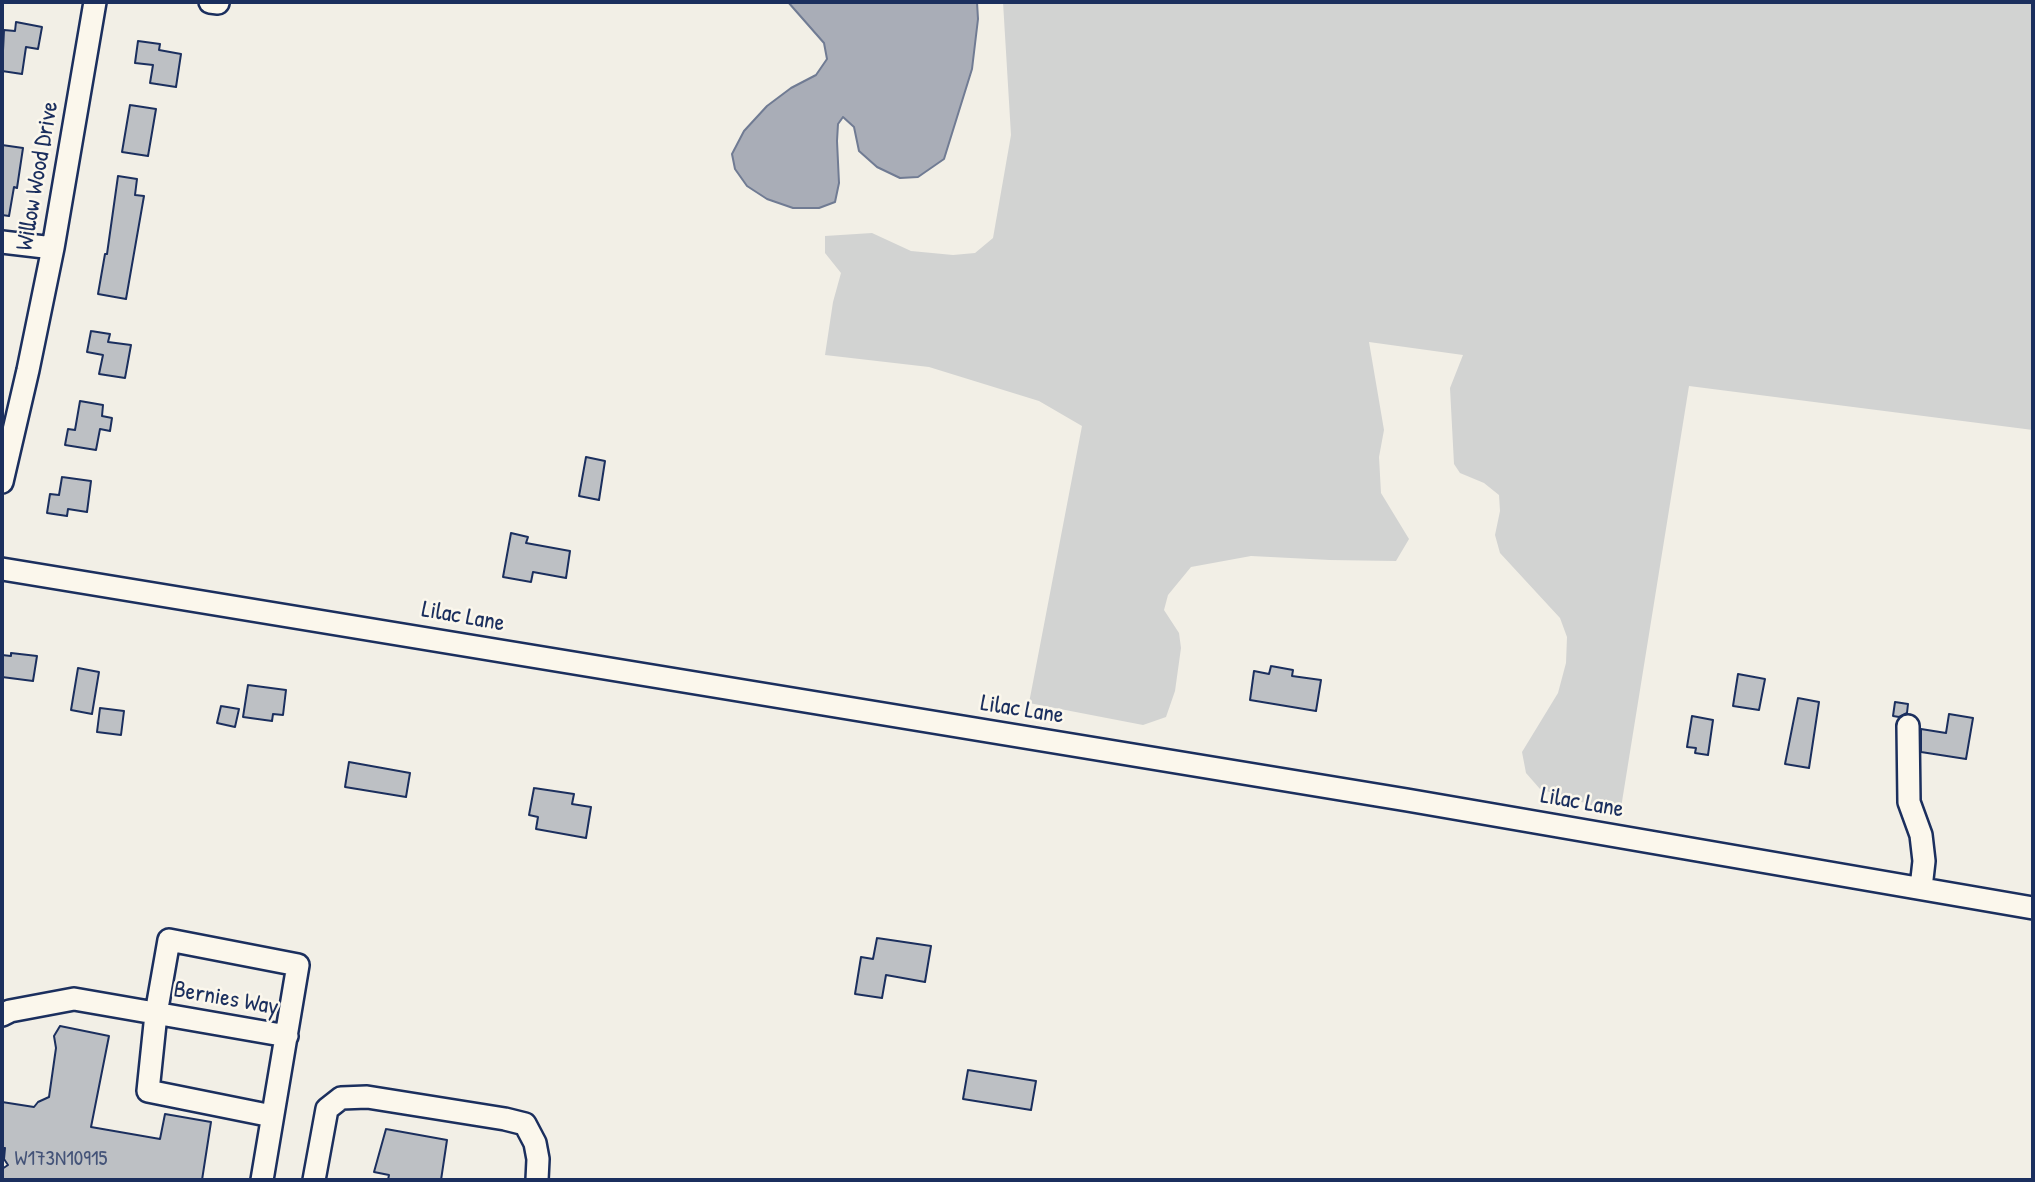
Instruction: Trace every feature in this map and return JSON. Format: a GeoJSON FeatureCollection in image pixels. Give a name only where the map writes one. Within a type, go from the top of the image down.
{"type":"FeatureCollection","features":[{"type":"Feature","properties":{"kind":"street","name":"Willow Wood Drive"},"geometry":{"type":"LineString","coordinates":[[2,482],[53,248],[95,2]]}},
{"type":"Feature","properties":{"kind":"street"},"geometry":{"type":"LineString","coordinates":[[2,242],[53,248]]}},
{"type":"Feature","properties":{"kind":"street","name":"Lilac Lane"},"geometry":{"type":"LineString","coordinates":[[2,569],[1407,800],[2033,908]]}},
{"type":"Feature","properties":{"kind":"street"},"geometry":{"type":"LineString","coordinates":[[1908,726],[1909,802],[1921,835],[1924,861],[1921,888]]}},
{"type":"Feature","properties":{"kind":"street","name":"Bernies Way"},"geometry":{"type":"LineString","coordinates":[[262,1180],[298,965],[169,940],[156,1014],[148,1091],[272,1116]]}},
{"type":"Feature","properties":{"kind":"street","name":"Bernies Way"},"geometry":{"type":"LineString","coordinates":[[2,1015],[10,1011],[74,999],[287,1036]]}},
{"type":"Feature","properties":{"kind":"street"},"geometry":{"type":"LineString","coordinates":[[314,1180],[327,1109],[341,1098],[367,1097],[505,1119],[525,1125],[535,1143],[538,1159],[537,1180]]}},
{"type":"Feature","properties":{"kind":"shaded area"},"geometry":{"type":"Polygon","coordinates":[[[788,2],[977,2],[978,19],[972,69],[944,159],[918,177],[900,178],[877,167],[859,151],[854,127],[843,117],[838,124],[839,183],[835,202],[819,208],[793,208],[767,199],[747,186],[735,169],[732,154],[744,131],[767,106],[791,88],[816,75],[827,59],[824,43],[788,2]]]}},
{"type":"Feature","properties":{"kind":"shaded area"},"geometry":{"type":"Polygon","coordinates":[[[1003,2],[2033,2],[2033,430],[1689,386],[1620,814],[1540,789],[1526,773],[1522,752],[1558,693],[1566,663],[1567,637],[1560,618],[1500,553],[1495,535],[1500,511],[1499,495],[1484,483],[1460,473],[1454,464],[1450,388],[1463,355],[1369,342],[1384,430],[1379,457],[1381,493],[1409,539],[1396,561],[1251,556],[1191,567],[1168,595],[1164,610],[1179,633],[1181,648],[1175,691],[1166,717],[1143,725],[1029,703],[1082,426],[1039,401],[929,367],[825,355],[833,302],[841,273],[825,253],[825,236],[872,233],[911,251],[953,255],[975,253],[993,238],[1011,135],[1003,2]]]}},
{"type":"Feature","properties":{"kind":"building"},"geometry":{"type":"Polygon","coordinates":[[[16,22],[42,27],[38,49],[26,47],[22,74],[2,71],[4,30],[15,31],[16,22]]]}},
{"type":"Feature","properties":{"kind":"building"},"geometry":{"type":"Polygon","coordinates":[[[138,41],[160,44],[159,50],[181,54],[176,87],[150,83],[153,65],[135,63],[138,41]]]}},
{"type":"Feature","properties":{"kind":"building"},"geometry":{"type":"Polygon","coordinates":[[[130,105],[156,109],[148,156],[122,152],[130,105]]]}},
{"type":"Feature","properties":{"kind":"building"},"geometry":{"type":"Polygon","coordinates":[[[2,145],[23,148],[17,188],[14,187],[9,216],[2,215],[2,145]]]}},
{"type":"Feature","properties":{"kind":"building"},"geometry":{"type":"Polygon","coordinates":[[[118,176],[137,179],[135,195],[144,196],[126,299],[98,294],[107,254],[118,176]]]}},
{"type":"Feature","properties":{"kind":"building"},"geometry":{"type":"Polygon","coordinates":[[[91,331],[110,334],[108,342],[131,345],[125,378],[99,374],[103,355],[87,352],[91,331]]]}},
{"type":"Feature","properties":{"kind":"building"},"geometry":{"type":"Polygon","coordinates":[[[80,401],[103,405],[102,416],[112,418],[110,431],[100,429],[96,450],[65,445],[68,429],[75,430],[80,401]]]}},
{"type":"Feature","properties":{"kind":"building"},"geometry":{"type":"Polygon","coordinates":[[[586,457],[605,461],[599,500],[579,496],[586,457]]]}},
{"type":"Feature","properties":{"kind":"building"},"geometry":{"type":"Polygon","coordinates":[[[62,477],[91,481],[87,512],[68,509],[67,516],[47,513],[50,494],[59,495],[62,477]]]}},
{"type":"Feature","properties":{"kind":"building"},"geometry":{"type":"Polygon","coordinates":[[[511,533],[528,537],[526,543],[570,551],[566,578],[533,572],[531,582],[503,577],[511,533]]]}},
{"type":"Feature","properties":{"kind":"building"},"geometry":{"type":"Polygon","coordinates":[[[11,653],[37,656],[33,681],[2,677],[2,655],[11,656],[11,653]]]}},
{"type":"Feature","properties":{"kind":"building"},"geometry":{"type":"Polygon","coordinates":[[[1271,666],[1293,670],[1292,676],[1321,680],[1316,711],[1250,700],[1254,671],[1269,674],[1271,666]]]}},
{"type":"Feature","properties":{"kind":"building"},"geometry":{"type":"Polygon","coordinates":[[[78,668],[99,672],[92,714],[71,710],[78,668]]]}},
{"type":"Feature","properties":{"kind":"building"},"geometry":{"type":"Polygon","coordinates":[[[1738,674],[1765,679],[1759,710],[1733,706],[1738,674]]]}},
{"type":"Feature","properties":{"kind":"building"},"geometry":{"type":"Polygon","coordinates":[[[248,685],[286,690],[283,715],[273,714],[272,721],[243,717],[248,685]]]}},
{"type":"Feature","properties":{"kind":"building"},"geometry":{"type":"Polygon","coordinates":[[[1798,698],[1819,702],[1809,768],[1785,764],[1798,698]]]}},
{"type":"Feature","properties":{"kind":"building"},"geometry":{"type":"Polygon","coordinates":[[[1895,702],[1908,704],[1907,713],[1899,717],[1893,716],[1895,702]]]}},
{"type":"Feature","properties":{"kind":"building"},"geometry":{"type":"Polygon","coordinates":[[[221,706],[239,709],[235,727],[217,723],[221,706]]]}},
{"type":"Feature","properties":{"kind":"building"},"geometry":{"type":"Polygon","coordinates":[[[100,708],[124,711],[121,735],[97,732],[100,708]]]}},
{"type":"Feature","properties":{"kind":"building"},"geometry":{"type":"Polygon","coordinates":[[[1949,714],[1973,718],[1966,759],[1921,752],[1921,729],[1946,733],[1949,714]]]}},
{"type":"Feature","properties":{"kind":"building"},"geometry":{"type":"Polygon","coordinates":[[[1692,716],[1713,720],[1708,755],[1695,753],[1696,748],[1687,747],[1692,716]]]}},
{"type":"Feature","properties":{"kind":"building"},"geometry":{"type":"Polygon","coordinates":[[[349,762],[410,773],[406,797],[345,787],[349,762]]]}},
{"type":"Feature","properties":{"kind":"building"},"geometry":{"type":"Polygon","coordinates":[[[534,788],[574,794],[572,804],[591,807],[586,838],[536,829],[538,817],[529,815],[534,788]]]}},
{"type":"Feature","properties":{"kind":"building"},"geometry":{"type":"Polygon","coordinates":[[[877,938],[931,946],[925,982],[886,975],[882,998],[855,994],[861,957],[873,959],[877,938]]]}},
{"type":"Feature","properties":{"kind":"building"},"geometry":{"type":"Polygon","coordinates":[[[60,1026],[109,1036],[91,1127],[160,1139],[165,1114],[211,1122],[202,1180],[2,1180],[2,1169],[8,1165],[4,1159],[5,1148],[2,1148],[2,1102],[34,1107],[49,1097],[56,1048],[54,1036],[60,1026]]]}},
{"type":"Feature","properties":{"kind":"building"},"geometry":{"type":"Polygon","coordinates":[[[968,1070],[1036,1081],[1031,1110],[963,1099],[968,1070]]]}},
{"type":"Feature","properties":{"kind":"building"},"geometry":{"type":"Polygon","coordinates":[[[386,1129],[447,1140],[441,1180],[388,1180],[389,1175],[374,1172],[386,1129]]]}}]}
